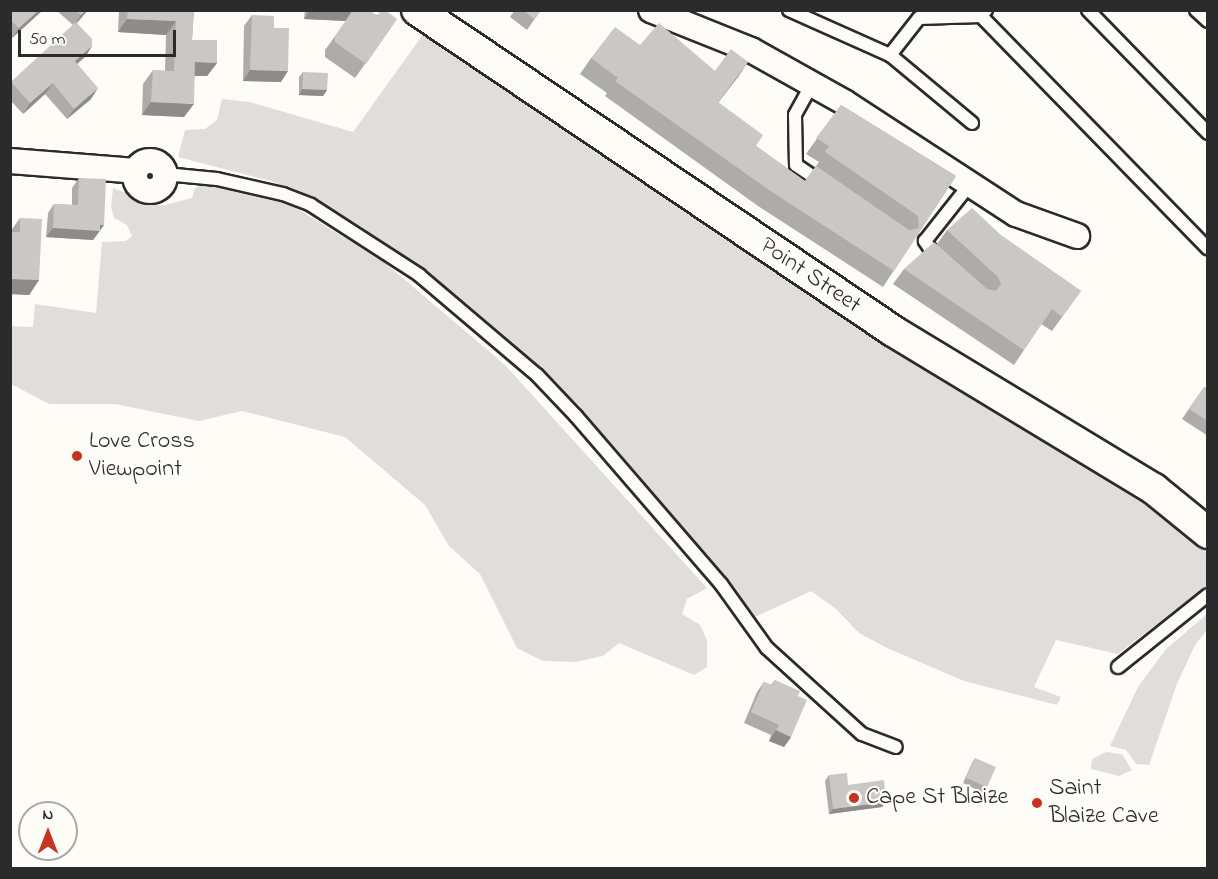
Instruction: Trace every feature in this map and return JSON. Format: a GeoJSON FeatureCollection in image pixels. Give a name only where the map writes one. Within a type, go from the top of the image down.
{"type":"FeatureCollection","features":[{"type":"Feature","properties":{"kind":"street","name":"Point Street"},"geometry":{"type":"LineString","coordinates":[[417,10],[892,331],[1154,489],[1208,533]]}},
{"type":"Feature","properties":{"kind":"street"},"geometry":{"type":"LineString","coordinates":[[651,10],[750,50],[812,84],[1016,214],[1077,236]]}},
{"type":"Feature","properties":{"kind":"street"},"geometry":{"type":"LineString","coordinates":[[10,161],[136,171],[138,184],[149,191],[161,186],[165,174]]}},
{"type":"Feature","properties":{"kind":"lane"},"geometry":{"type":"LineString","coordinates":[[789,10],[890,56],[972,123]]}},
{"type":"Feature","properties":{"kind":"lane"},"geometry":{"type":"LineString","coordinates":[[1088,10],[1208,133]]}},
{"type":"Feature","properties":{"kind":"lane"},"geometry":{"type":"LineString","coordinates":[[1196,10],[1208,21]]}},
{"type":"Feature","properties":{"kind":"lane"},"geometry":{"type":"LineString","coordinates":[[890,56],[917,14],[984,13],[1208,249]]}},
{"type":"Feature","properties":{"kind":"lane"},"geometry":{"type":"LineString","coordinates":[[812,84],[795,115],[796,165],[835,191]]}},
{"type":"Feature","properties":{"kind":"lane"},"geometry":{"type":"LineString","coordinates":[[165,174],[217,179],[284,194],[311,205],[419,275],[537,375],[576,416],[721,584],[766,648],[862,734],[896,747]]}},
{"type":"Feature","properties":{"kind":"lane"},"geometry":{"type":"LineString","coordinates":[[949,269],[925,242],[970,184]]}},
{"type":"Feature","properties":{"kind":"lane"},"geometry":{"type":"LineString","coordinates":[[1118,667],[1208,595]]}},
{"type":"Feature","properties":{"kind":"shaded area"},"geometry":{"type":"Polygon","coordinates":[[[424,33],[539,113],[1016,423],[1157,507],[1207,554],[1207,585],[1118,654],[1056,640],[1034,687],[1061,697],[1057,705],[964,681],[887,648],[859,633],[836,609],[811,591],[755,617],[723,574],[578,405],[517,347],[363,228],[322,203],[274,182],[178,157],[185,130],[205,129],[217,120],[222,99],[250,102],[353,132],[424,33]]]}},
{"type":"Feature","properties":{"kind":"shaded area"},"geometry":{"type":"Polygon","coordinates":[[[205,184],[283,200],[384,262],[505,365],[707,588],[687,599],[682,614],[700,625],[707,640],[707,667],[694,675],[619,643],[603,656],[575,662],[543,661],[517,648],[480,574],[449,546],[425,505],[345,437],[242,411],[199,421],[115,404],[49,404],[11,384],[10,326],[33,327],[35,304],[96,313],[102,242],[126,241],[132,236],[127,225],[114,218],[111,207],[113,188],[161,206],[192,198],[195,188],[205,184]]]}},
{"type":"Feature","properties":{"kind":"shaded area"},"geometry":{"type":"Polygon","coordinates":[[[1207,614],[1207,630],[1195,645],[1177,684],[1149,765],[1136,764],[1126,750],[1110,746],[1138,687],[1166,649],[1207,614]]]}},
{"type":"Feature","properties":{"kind":"shaded area"},"geometry":{"type":"Polygon","coordinates":[[[1106,752],[1122,754],[1132,770],[1119,776],[1091,769],[1092,759],[1106,752]]]}},
{"type":"Feature","properties":{"kind":"building"},"geometry":{"type":"Polygon","coordinates":[[[10,10],[39,10],[19,28],[10,20],[10,10]]]}},
{"type":"Feature","properties":{"kind":"building"},"geometry":{"type":"Polygon","coordinates":[[[76,10],[86,10],[81,15],[76,10]]]}},
{"type":"Feature","properties":{"kind":"building"},"geometry":{"type":"Polygon","coordinates":[[[128,10],[194,10],[192,40],[217,40],[217,63],[195,62],[194,104],[151,102],[153,70],[174,71],[176,21],[127,19],[128,10]]]}},
{"type":"Feature","properties":{"kind":"building"},"geometry":{"type":"Polygon","coordinates":[[[353,10],[370,10],[377,16],[381,10],[385,10],[397,19],[366,64],[335,42],[335,36],[353,10]]]}},
{"type":"Feature","properties":{"kind":"building"},"geometry":{"type":"Polygon","coordinates":[[[523,10],[541,10],[534,19],[523,10]]]}},
{"type":"Feature","properties":{"kind":"building"},"geometry":{"type":"Polygon","coordinates":[[[252,15],[274,16],[274,28],[289,28],[288,71],[250,70],[252,15]]]}},
{"type":"Feature","properties":{"kind":"building"},"geometry":{"type":"Polygon","coordinates":[[[76,22],[92,39],[92,46],[75,61],[98,88],[74,109],[53,83],[30,103],[11,82],[76,22]]]}},
{"type":"Feature","properties":{"kind":"building"},"geometry":{"type":"Polygon","coordinates":[[[659,23],[715,71],[731,49],[748,62],[718,102],[763,135],[756,146],[805,181],[816,166],[909,230],[919,228],[918,216],[825,152],[829,146],[816,138],[841,105],[956,176],[894,271],[769,190],[615,81],[618,78],[591,58],[615,27],[640,45],[659,23]]]}},
{"type":"Feature","properties":{"kind":"building"},"geometry":{"type":"Polygon","coordinates":[[[303,72],[328,73],[327,90],[302,89],[303,72]]]}},
{"type":"Feature","properties":{"kind":"building"},"geometry":{"type":"Polygon","coordinates":[[[79,178],[106,179],[104,225],[100,225],[100,231],[53,228],[54,204],[78,205],[79,178]]]}},
{"type":"Feature","properties":{"kind":"building"},"geometry":{"type":"Polygon","coordinates":[[[972,208],[1002,236],[1081,291],[1062,317],[1052,309],[1024,350],[904,269],[934,242],[987,289],[996,291],[1001,284],[998,277],[947,230],[972,208]]]}},
{"type":"Feature","properties":{"kind":"building"},"geometry":{"type":"Polygon","coordinates":[[[20,218],[42,219],[39,280],[10,279],[10,232],[20,232],[20,218]]]}},
{"type":"Feature","properties":{"kind":"building"},"geometry":{"type":"Polygon","coordinates":[[[1204,387],[1208,389],[1208,421],[1189,409],[1204,387]]]}},
{"type":"Feature","properties":{"kind":"building"},"geometry":{"type":"Polygon","coordinates":[[[775,680],[800,691],[798,696],[807,700],[791,737],[776,730],[779,725],[751,712],[764,682],[773,685],[775,680]]]}},
{"type":"Feature","properties":{"kind":"building"},"geometry":{"type":"Polygon","coordinates":[[[975,758],[996,767],[987,787],[966,778],[975,758]]]}},
{"type":"Feature","properties":{"kind":"building"},"geometry":{"type":"Polygon","coordinates":[[[847,773],[848,785],[884,780],[886,802],[833,809],[829,775],[847,773]]]}},
{"type":"Feature","properties":{"kind":"place","name":"Love Cross Viewpoint"},"geometry":{"type":"Point","coordinates":[77,456]}},
{"type":"Feature","properties":{"kind":"place","name":"Cape St Blaize"},"geometry":{"type":"Point","coordinates":[854,798]}},
{"type":"Feature","properties":{"kind":"place","name":"Saint Blaize Cave"},"geometry":{"type":"Point","coordinates":[1037,803]}}]}
